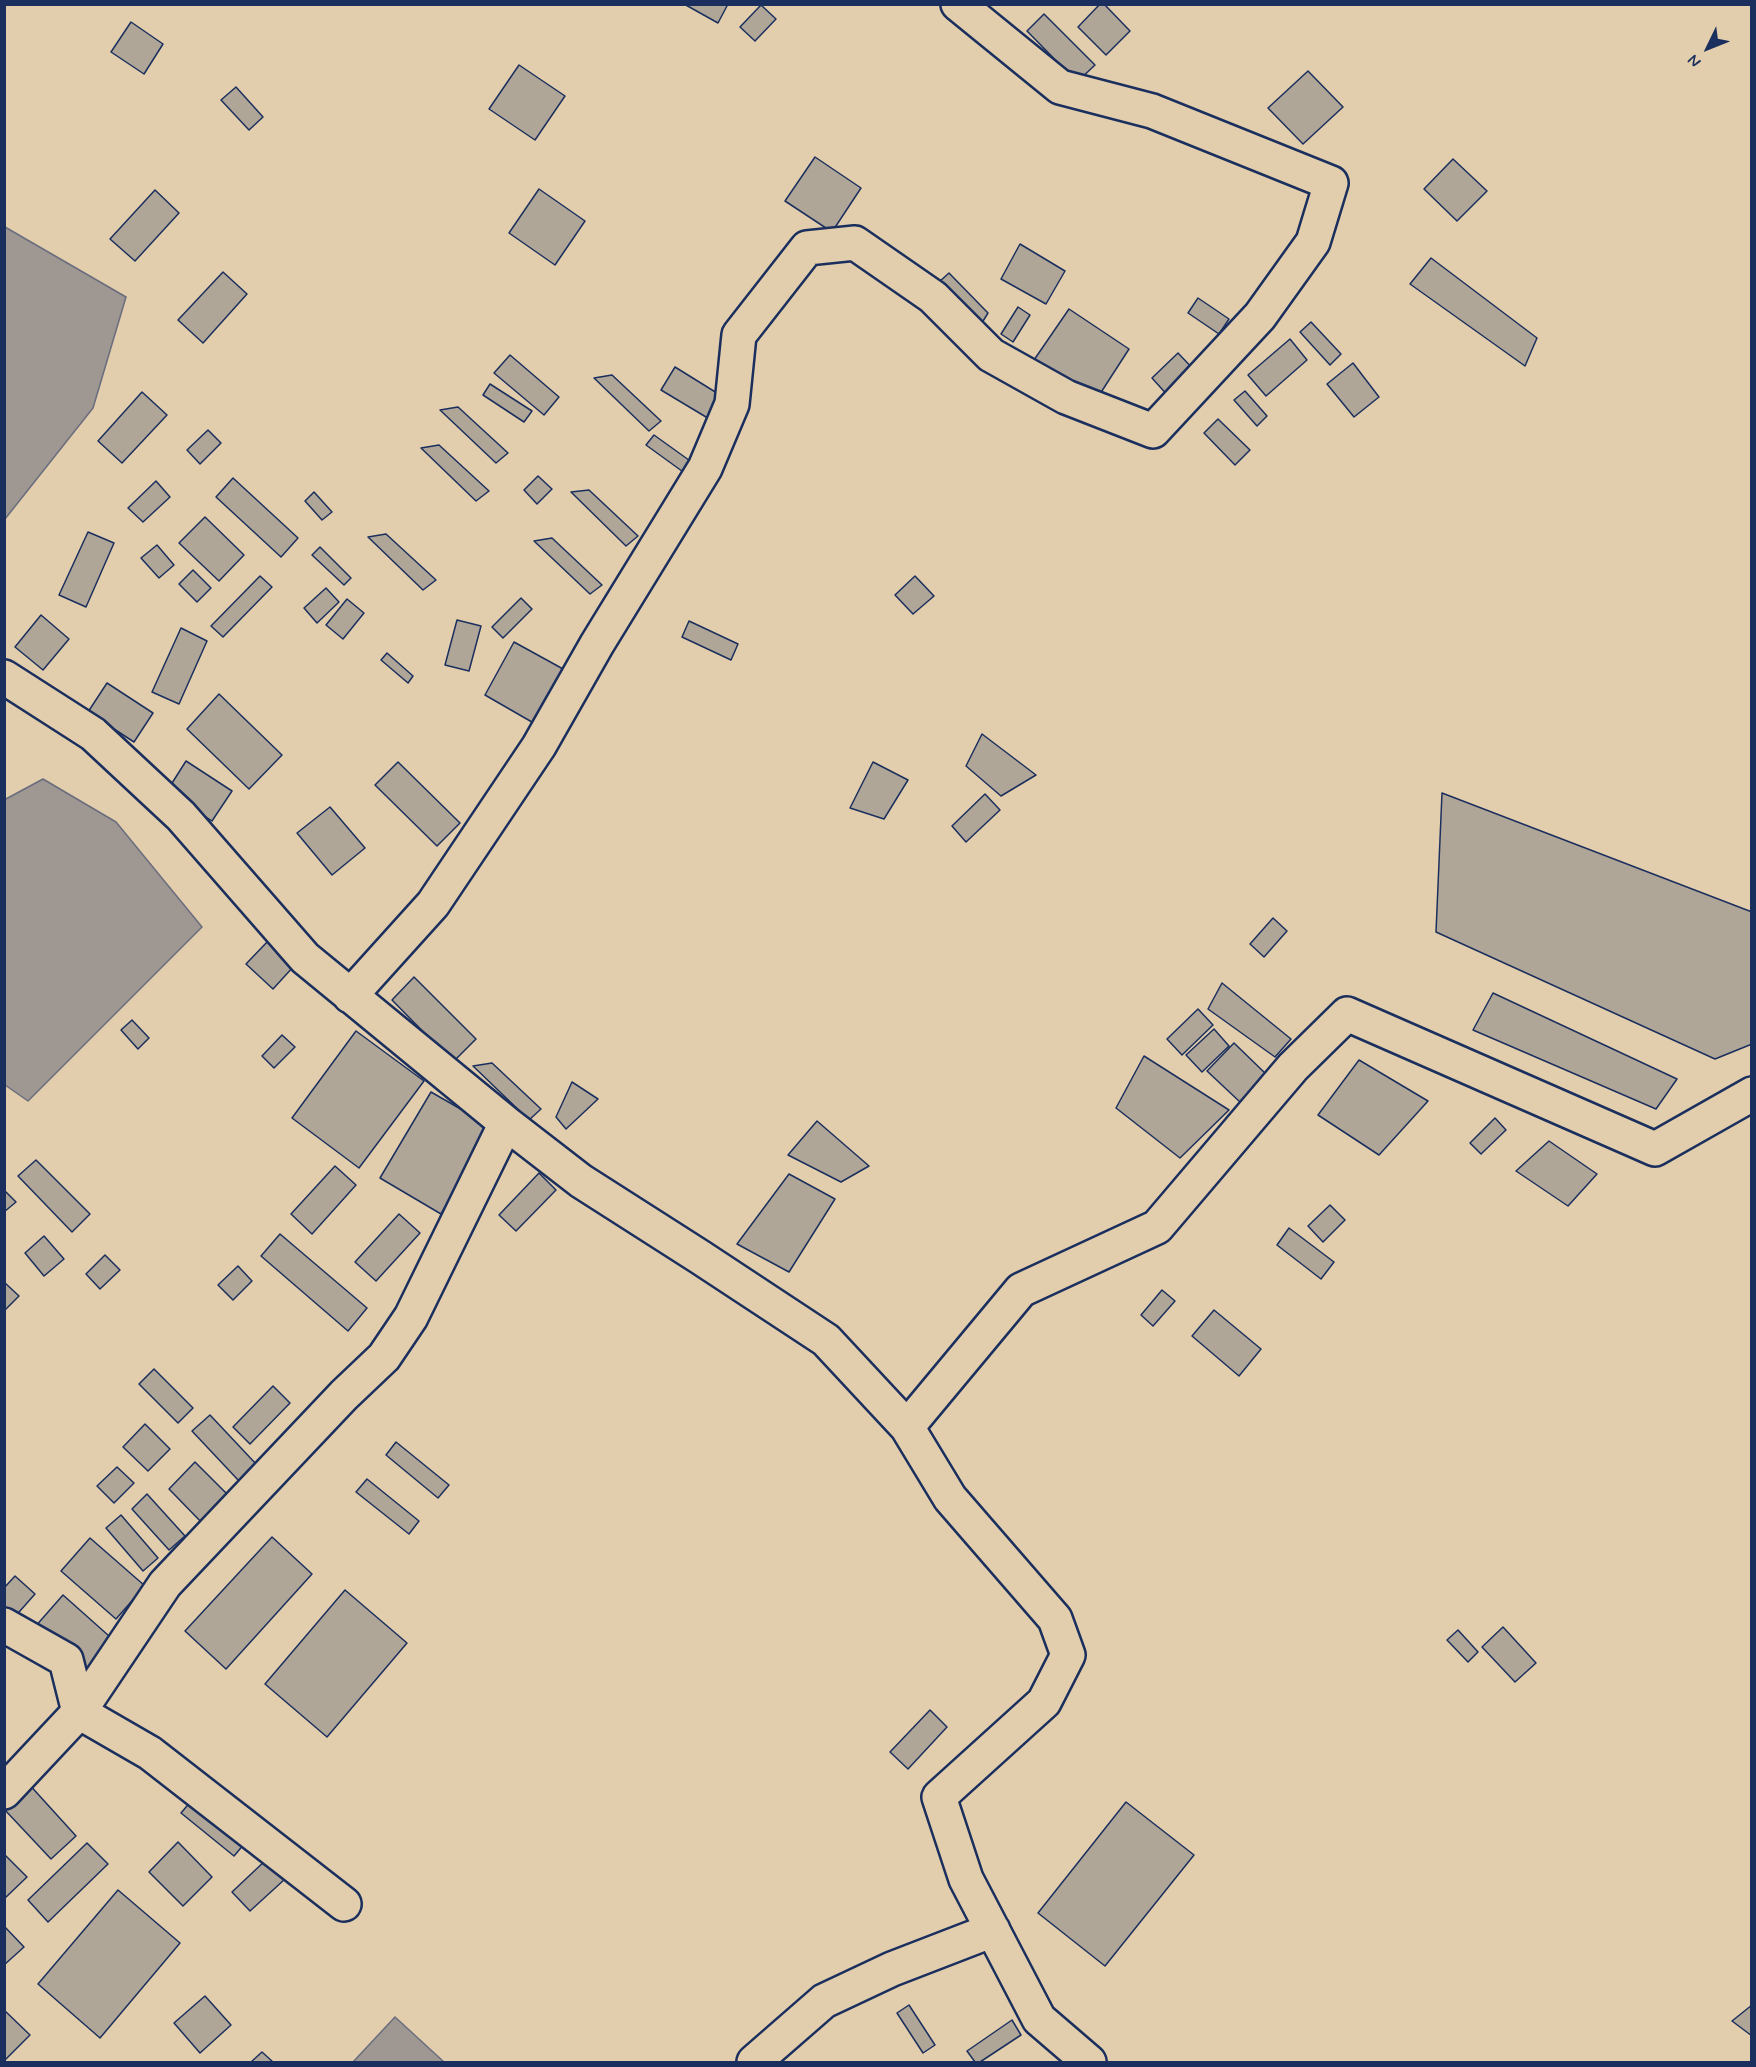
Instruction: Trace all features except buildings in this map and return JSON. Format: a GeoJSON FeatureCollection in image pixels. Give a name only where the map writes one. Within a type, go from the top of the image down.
{"type":"FeatureCollection","features":[{"type":"Feature","properties":{"kind":"street"},"geometry":{"type":"LineString","coordinates":[[350,996],[433,904],[539,746],[603,635],[705,468],[732,404],[739,335],[807,248],[855,243],[933,297],[991,355],[1066,397],[1153,430],[1260,316],[1313,242],[1331,183],[1152,111],[1060,87],[958,4]]}},
{"type":"Feature","properties":{"kind":"street"},"geometry":{"type":"LineString","coordinates":[[4,677],[93,734],[181,816],[304,958],[506,1124],[581,1181],[825,1340],[907,1427],[950,1498],[1055,1619],[1068,1655],[1044,1702],[939,1797],[966,1879],[1039,2019],[1089,2062]]}},
{"type":"Feature","properties":{"kind":"street"},"geometry":{"type":"LineString","coordinates":[[907,1427],[1021,1290],[1157,1227],[1293,1067],[1347,1014],[1655,1149],[1752,1094]]}},
{"type":"Feature","properties":{"kind":"street"},"geometry":{"type":"LineString","coordinates":[[4,1792],[79,1712],[165,1584],[344,1395],[384,1357],[411,1317],[506,1124]]}},
{"type":"Feature","properties":{"kind":"street"},"geometry":{"type":"LineString","coordinates":[[4,1625],[66,1660],[79,1712],[150,1753],[344,1904]]}},
{"type":"Feature","properties":{"kind":"street"},"geometry":{"type":"LineString","coordinates":[[754,2062],[824,2001],[892,1969],[993,1930]]}},
{"type":"Feature","properties":{"kind":"shaded area"},"geometry":{"type":"Polygon","coordinates":[[[5,227],[126,297],[93,408],[5,519],[5,227]]]}},
{"type":"Feature","properties":{"kind":"shaded area"},"geometry":{"type":"Polygon","coordinates":[[[43,779],[116,822],[202,927],[28,1101],[5,1085],[4,800],[43,779]]]}},
{"type":"Feature","properties":{"kind":"shaded area"},"geometry":{"type":"Polygon","coordinates":[[[395,2017],[444,2062],[353,2062],[395,2017]]]}}]}
